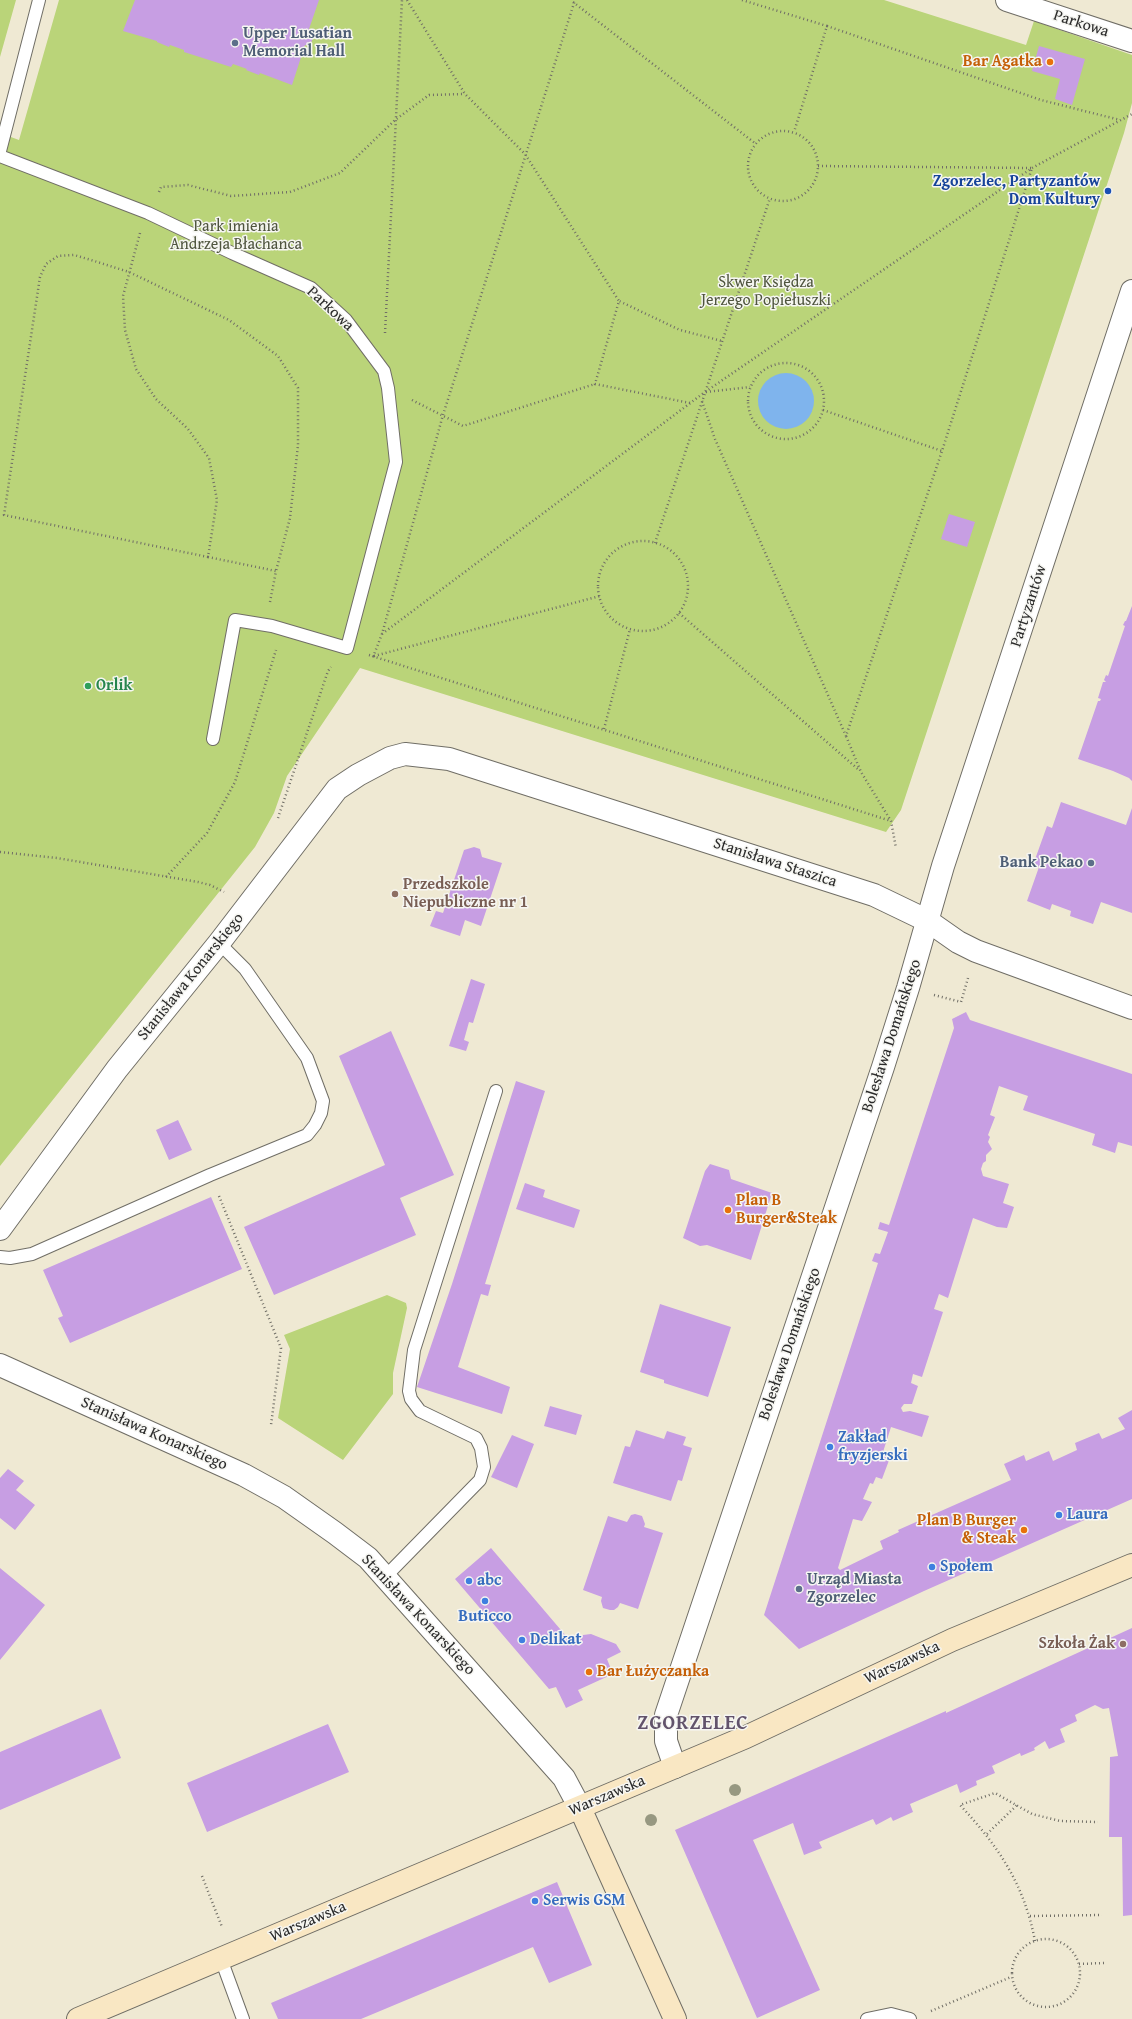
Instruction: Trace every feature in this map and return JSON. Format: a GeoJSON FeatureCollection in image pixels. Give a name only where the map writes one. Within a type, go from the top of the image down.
{"type":"FeatureCollection","features":[{"type":"Feature","properties":{"kind":"main road","name":"Warszawska"},"geometry":{"type":"LineString","coordinates":[[78,2019],[746,1737],[952,1640],[1132,1565]]}},
{"type":"Feature","properties":{"kind":"main road"},"geometry":{"type":"LineString","coordinates":[[580,1808],[675,2019]]}},
{"type":"Feature","properties":{"kind":"street","name":"Parkowa"},"geometry":{"type":"LineString","coordinates":[[1007,0],[1132,40]]}},
{"type":"Feature","properties":{"kind":"street","name":"Partyzantów"},"geometry":{"type":"LineString","coordinates":[[928,921],[943,866],[1132,291]]}},
{"type":"Feature","properties":{"kind":"street","name":"Stanisława Staszica"},"geometry":{"type":"LineString","coordinates":[[405,754],[457,761],[874,895],[928,921],[958,942],[976,952],[1132,1008]]}},
{"type":"Feature","properties":{"kind":"street","name":"Stanisława Konarskiego"},"geometry":{"type":"LineString","coordinates":[[0,1228],[117,1069],[219,943],[337,789],[376,764],[405,754]]}},
{"type":"Feature","properties":{"kind":"street","name":"Bolesława Domańskiego"},"geometry":{"type":"LineString","coordinates":[[675,1767],[666,1741],[666,1715],[883,1067],[928,921]]}},
{"type":"Feature","properties":{"kind":"street","name":"Stanisława Konarskiego"},"geometry":{"type":"LineString","coordinates":[[0,1365],[244,1475],[284,1497],[368,1558],[564,1778],[580,1808]]}},
{"type":"Feature","properties":{"kind":"lane"},"geometry":{"type":"LineString","coordinates":[[0,151],[4,125],[39,0]]}},
{"type":"Feature","properties":{"kind":"lane","name":"Parkowa"},"geometry":{"type":"LineString","coordinates":[[0,156],[148,213],[232,253],[311,288],[346,320],[384,371],[388,388],[396,462],[347,648]]}},
{"type":"Feature","properties":{"kind":"lane"},"geometry":{"type":"LineString","coordinates":[[212,739],[235,620],[272,626],[347,648]]}},
{"type":"Feature","properties":{"kind":"lane"},"geometry":{"type":"LineString","coordinates":[[0,1257],[10,1258],[32,1254],[210,1175],[307,1135],[321,1112],[323,1101],[308,1058],[245,969],[219,943]]}},
{"type":"Feature","properties":{"kind":"lane"},"geometry":{"type":"LineString","coordinates":[[385,1577],[480,1480],[484,1467],[481,1448],[476,1438],[420,1411],[411,1399],[409,1391],[414,1350],[496,1091]]}},
{"type":"Feature","properties":{"kind":"lane"},"geometry":{"type":"LineString","coordinates":[[221,1959],[243,2019]]}},
{"type":"Feature","properties":{"kind":"lane"},"geometry":{"type":"LineString","coordinates":[[867,2019],[891,2014],[910,2019]]}},
{"type":"Feature","properties":{"kind":"path"},"geometry":{"type":"LineString","coordinates":[[384,371],[402,0]]}},
{"type":"Feature","properties":{"kind":"path"},"geometry":{"type":"LineString","coordinates":[[407,0],[465,94],[525,154],[619,301],[680,330],[722,341]]}},
{"type":"Feature","properties":{"kind":"path"},"geometry":{"type":"LineString","coordinates":[[742,0],[827,26],[1041,100],[1120,120]]}},
{"type":"Feature","properties":{"kind":"path"},"geometry":{"type":"LineString","coordinates":[[373,657],[382,634],[443,414],[574,1],[756,144]]}},
{"type":"Feature","properties":{"kind":"path"},"geometry":{"type":"LineString","coordinates":[[794,132],[827,26]]}},
{"type":"Feature","properties":{"kind":"path"},"geometry":{"type":"LineString","coordinates":[[208,557],[217,500],[209,458],[188,430],[156,400],[136,369],[125,330],[123,296],[129,272],[140,233],[161,187],[188,185],[231,196],[290,192],[340,173],[395,120],[429,95],[465,94]]}},
{"type":"Feature","properties":{"kind":"path"},"geometry":{"type":"LineString","coordinates":[[382,634],[705,392],[1032,168],[1132,114]]}},
{"type":"Feature","properties":{"kind":"path"},"geometry":{"type":"LineString","coordinates":[[780,130],[794,132],[802,136],[811,144],[816,154],[818,166],[814,182],[803,195],[792,200],[781,201],[770,198],[759,192],[752,183],[748,160],[752,149],[756,144],[769,133],[780,130]]}},
{"type":"Feature","properties":{"kind":"path"},"geometry":{"type":"LineString","coordinates":[[818,166],[1032,168]]}},
{"type":"Feature","properties":{"kind":"path"},"geometry":{"type":"LineString","coordinates":[[846,736],[942,451],[1032,168]]}},
{"type":"Feature","properties":{"kind":"path"},"geometry":{"type":"LineString","coordinates":[[655,543],[770,198]]}},
{"type":"Feature","properties":{"kind":"path"},"geometry":{"type":"LineString","coordinates":[[272,626],[268,613],[276,571],[290,518],[298,445],[298,388],[278,356],[229,320],[129,272],[74,255],[58,256],[46,264],[40,278],[2,515],[276,571]]}},
{"type":"Feature","properties":{"kind":"path"},"geometry":{"type":"LineString","coordinates":[[595,384],[619,301]]}},
{"type":"Feature","properties":{"kind":"path"},"geometry":{"type":"LineString","coordinates":[[779,363],[791,363],[803,367],[814,374],[821,385],[824,398],[823,410],[818,422],[810,431],[799,437],[787,440],[775,438],[763,432],[755,423],[749,412],[748,399],[750,387],[757,376],[766,368],[779,363]]}},
{"type":"Feature","properties":{"kind":"path"},"geometry":{"type":"LineString","coordinates":[[388,388],[443,414],[463,426],[595,384],[690,403]]}},
{"type":"Feature","properties":{"kind":"path"},"geometry":{"type":"LineString","coordinates":[[705,392],[750,387]]}},
{"type":"Feature","properties":{"kind":"path"},"geometry":{"type":"LineString","coordinates":[[702,401],[714,439],[861,772],[891,821],[896,848]]}},
{"type":"Feature","properties":{"kind":"path"},"geometry":{"type":"LineString","coordinates":[[823,410],[942,451]]}},
{"type":"Feature","properties":{"kind":"path"},"geometry":{"type":"LineString","coordinates":[[640,541],[655,543],[668,548],[679,558],[686,570],[688,584],[686,598],[679,613],[671,622],[659,628],[645,631],[630,629],[616,622],[606,610],[600,596],[599,581],[603,566],[612,553],[625,545],[640,541]]}},
{"type":"Feature","properties":{"kind":"path"},"geometry":{"type":"LineString","coordinates":[[373,657],[600,596]]}},
{"type":"Feature","properties":{"kind":"path"},"geometry":{"type":"LineString","coordinates":[[679,613],[861,772]]}},
{"type":"Feature","properties":{"kind":"path"},"geometry":{"type":"LineString","coordinates":[[604,729],[630,629]]}},
{"type":"Feature","properties":{"kind":"path"},"geometry":{"type":"LineString","coordinates":[[166,878],[207,833],[236,782],[272,659],[285,630]]}},
{"type":"Feature","properties":{"kind":"path"},"geometry":{"type":"LineString","coordinates":[[276,824],[328,671],[347,648],[891,821]]}},
{"type":"Feature","properties":{"kind":"path"},"geometry":{"type":"LineString","coordinates":[[0,852],[58,858],[210,885],[227,894]]}},
{"type":"Feature","properties":{"kind":"path"},"geometry":{"type":"LineString","coordinates":[[931,995],[961,1002],[969,974]]}},
{"type":"Feature","properties":{"kind":"path"},"geometry":{"type":"LineString","coordinates":[[210,1175],[281,1348],[271,1425]]}},
{"type":"Feature","properties":{"kind":"path"},"geometry":{"type":"LineString","coordinates":[[1035,1941],[1030,1916],[1013,1875],[987,1834],[960,1805],[995,1793],[1032,1814],[1060,1821],[1098,1822]]}},
{"type":"Feature","properties":{"kind":"path"},"geometry":{"type":"LineString","coordinates":[[987,1834],[1017,1805]]}},
{"type":"Feature","properties":{"kind":"path"},"geometry":{"type":"LineString","coordinates":[[202,1876],[222,1927]]}},
{"type":"Feature","properties":{"kind":"path"},"geometry":{"type":"LineString","coordinates":[[1030,1916],[1102,1915]]}},
{"type":"Feature","properties":{"kind":"path"},"geometry":{"type":"LineString","coordinates":[[1042,1939],[1055,1940],[1067,1946],[1076,1956],[1079,1964],[1079,1982],[1073,1994],[1063,2003],[1050,2008],[1037,2007],[1025,2000],[1016,1990],[1011,1977],[1012,1964],[1019,1952],[1029,1943],[1042,1939]]}},
{"type":"Feature","properties":{"kind":"path"},"geometry":{"type":"LineString","coordinates":[[1079,1964],[1104,1963]]}},
{"type":"Feature","properties":{"kind":"path"},"geometry":{"type":"LineString","coordinates":[[926,2013],[1011,1977]]}},
{"type":"Feature","properties":{"kind":"green space"},"geometry":{"type":"Polygon","coordinates":[[[0,0],[16,0],[0,57],[0,0]]]}},
{"type":"Feature","properties":{"kind":"green space"},"geometry":{"type":"Polygon","coordinates":[[[59,0],[884,0],[1026,45],[1034,21],[1132,55],[1132,103],[1124,133],[901,810],[886,832],[360,668],[287,776],[274,813],[255,847],[0,1166],[0,133],[19,140],[59,0]]]}},
{"type":"Feature","properties":{"kind":"green space"},"geometry":{"type":"Polygon","coordinates":[[[387,1295],[406,1303],[407,1308],[393,1373],[393,1394],[343,1460],[278,1418],[290,1349],[284,1335],[387,1295]]]}},
{"type":"Feature","properties":{"kind":"water"},"geometry":{"type":"Polygon","coordinates":[[[786,373],[797,375],[806,381],[812,390],[814,401],[812,412],[806,421],[797,427],[786,429],[775,427],[766,421],[760,412],[758,401],[760,390],[766,381],[775,375],[786,373]]]}},
{"type":"Feature","properties":{"kind":"building","name":"Upper Lusatian Memorial Hall"},"geometry":{"type":"Polygon","coordinates":[[[135,0],[319,0],[309,29],[315,32],[310,46],[305,45],[292,85],[260,73],[259,75],[233,64],[231,67],[184,52],[184,50],[170,45],[169,47],[157,41],[123,31],[135,0]]]}},
{"type":"Feature","properties":{"kind":"building"},"geometry":{"type":"Polygon","coordinates":[[[1039,46],[1085,59],[1072,105],[1055,99],[1060,79],[1032,71],[1039,46]]]}},
{"type":"Feature","properties":{"kind":"building"},"geometry":{"type":"Polygon","coordinates":[[[949,514],[975,522],[967,547],[941,539],[949,514]]]}},
{"type":"Feature","properties":{"kind":"building"},"geometry":{"type":"Polygon","coordinates":[[[1132,606],[1132,781],[1129,778],[1113,771],[1078,759],[1098,701],[1101,699],[1098,698],[1103,682],[1106,682],[1104,680],[1106,675],[1108,676],[1125,626],[1123,625],[1132,606]]]}},
{"type":"Feature","properties":{"kind":"building"},"geometry":{"type":"Polygon","coordinates":[[[1061,802],[1126,825],[1132,808],[1132,913],[1101,902],[1093,924],[1070,916],[1071,911],[1052,904],[1050,910],[1027,901],[1039,867],[1033,865],[1047,826],[1052,828],[1061,802]]]}},
{"type":"Feature","properties":{"kind":"building"},"geometry":{"type":"Polygon","coordinates":[[[474,847],[480,849],[482,857],[502,863],[481,926],[465,920],[460,936],[430,926],[436,911],[443,913],[464,850],[474,847]]]}},
{"type":"Feature","properties":{"kind":"building"},"geometry":{"type":"Polygon","coordinates":[[[471,979],[485,984],[473,1023],[469,1022],[464,1040],[469,1042],[466,1051],[449,1046],[471,979]]]}},
{"type":"Feature","properties":{"kind":"building"},"geometry":{"type":"Polygon","coordinates":[[[966,1012],[970,1020],[1132,1074],[1132,1146],[1118,1142],[1115,1153],[1092,1145],[1095,1134],[1023,1110],[1028,1096],[999,1086],[990,1115],[995,1117],[988,1135],[990,1137],[988,1142],[992,1149],[986,1155],[986,1161],[983,1163],[981,1169],[983,1176],[1009,1184],[1003,1203],[1014,1207],[1007,1228],[997,1227],[973,1218],[948,1298],[939,1294],[934,1309],[943,1312],[922,1377],[913,1374],[911,1383],[918,1386],[912,1404],[904,1404],[901,1408],[903,1412],[910,1411],[929,1416],[922,1437],[891,1427],[883,1452],[891,1455],[882,1479],[876,1477],[873,1484],[870,1483],[863,1499],[872,1502],[862,1521],[853,1519],[838,1568],[840,1570],[883,1549],[880,1541],[899,1532],[898,1530],[1011,1480],[1004,1464],[1024,1455],[1026,1461],[1049,1451],[1053,1461],[1077,1450],[1075,1443],[1099,1433],[1102,1439],[1125,1429],[1118,1418],[1132,1410],[1132,1499],[924,1591],[799,1649],[764,1615],[878,1263],[872,1261],[875,1253],[880,1254],[888,1232],[878,1229],[880,1222],[889,1225],[954,1028],[952,1019],[966,1012]]]}},
{"type":"Feature","properties":{"kind":"building"},"geometry":{"type":"Polygon","coordinates":[[[391,1031],[454,1175],[400,1198],[416,1235],[274,1295],[244,1227],[385,1165],[339,1056],[391,1031]]]}},
{"type":"Feature","properties":{"kind":"building"},"geometry":{"type":"Polygon","coordinates":[[[516,1081],[545,1091],[485,1284],[491,1285],[488,1296],[481,1294],[458,1367],[510,1387],[502,1414],[417,1387],[452,1284],[516,1081]]]}},
{"type":"Feature","properties":{"kind":"building"},"geometry":{"type":"Polygon","coordinates":[[[178,1120],[192,1150],[169,1160],[156,1130],[178,1120]]]}},
{"type":"Feature","properties":{"kind":"building"},"geometry":{"type":"Polygon","coordinates":[[[710,1164],[729,1170],[731,1179],[772,1193],[751,1260],[707,1245],[700,1246],[683,1238],[705,1171],[710,1164]]]}},
{"type":"Feature","properties":{"kind":"building"},"geometry":{"type":"Polygon","coordinates":[[[525,1183],[545,1190],[543,1197],[580,1210],[574,1228],[516,1209],[525,1183]]]}},
{"type":"Feature","properties":{"kind":"building"},"geometry":{"type":"Polygon","coordinates":[[[211,1197],[242,1269],[70,1343],[58,1318],[63,1316],[43,1270],[211,1197]]]}},
{"type":"Feature","properties":{"kind":"building"},"geometry":{"type":"Polygon","coordinates":[[[660,1304],[731,1327],[708,1397],[664,1383],[664,1380],[640,1372],[660,1304]]]}},
{"type":"Feature","properties":{"kind":"building"},"geometry":{"type":"Polygon","coordinates":[[[550,1406],[582,1415],[576,1435],[544,1426],[550,1406]]]}},
{"type":"Feature","properties":{"kind":"building"},"geometry":{"type":"Polygon","coordinates":[[[636,1430],[664,1439],[667,1431],[686,1437],[683,1445],[692,1448],[682,1481],[678,1480],[671,1501],[613,1483],[625,1446],[630,1447],[636,1430]]]}},
{"type":"Feature","properties":{"kind":"building"},"geometry":{"type":"Polygon","coordinates":[[[512,1435],[534,1444],[517,1488],[491,1477],[512,1435]]]}},
{"type":"Feature","properties":{"kind":"building"},"geometry":{"type":"Polygon","coordinates":[[[8,1469],[24,1481],[16,1490],[35,1505],[15,1530],[0,1518],[0,1478],[8,1469]]]}},
{"type":"Feature","properties":{"kind":"building"},"geometry":{"type":"Polygon","coordinates":[[[635,1514],[642,1516],[645,1524],[644,1527],[663,1533],[638,1609],[620,1603],[614,1610],[603,1608],[601,1601],[602,1597],[583,1590],[608,1516],[627,1522],[631,1515],[635,1514]]]}},
{"type":"Feature","properties":{"kind":"building"},"geometry":{"type":"Polygon","coordinates":[[[491,1548],[572,1643],[583,1635],[591,1634],[616,1644],[621,1652],[607,1659],[613,1674],[578,1690],[583,1700],[566,1708],[556,1687],[549,1689],[455,1579],[491,1548]]]}},
{"type":"Feature","properties":{"kind":"building"},"geometry":{"type":"Polygon","coordinates":[[[0,1568],[45,1605],[0,1660],[0,1568]]]}},
{"type":"Feature","properties":{"kind":"building"},"geometry":{"type":"Polygon","coordinates":[[[1132,1628],[1132,1915],[1123,1916],[1122,1837],[1109,1837],[1110,1757],[1118,1756],[1109,1708],[1103,1709],[1095,1705],[1075,1715],[1077,1721],[1060,1729],[1065,1742],[1049,1749],[1045,1741],[1034,1748],[1035,1750],[1021,1756],[1020,1753],[992,1766],[995,1773],[976,1781],[977,1785],[960,1793],[957,1784],[910,1804],[913,1812],[893,1821],[891,1817],[876,1825],[873,1819],[819,1842],[822,1848],[804,1855],[793,1823],[753,1840],[820,1990],[757,2018],[675,1830],[946,1711],[946,1713],[1132,1628]]]}},
{"type":"Feature","properties":{"kind":"building"},"geometry":{"type":"Polygon","coordinates":[[[101,1709],[121,1758],[0,1810],[0,1752],[101,1709]]]}},
{"type":"Feature","properties":{"kind":"building"},"geometry":{"type":"Polygon","coordinates":[[[328,1724],[349,1772],[207,1832],[187,1783],[328,1724]]]}},
{"type":"Feature","properties":{"kind":"building"},"geometry":{"type":"Polygon","coordinates":[[[557,1882],[592,1965],[549,1983],[533,1947],[361,2019],[278,2019],[271,2003],[557,1882]]]}},
{"type":"Feature","properties":{"kind":"place","name":"Upper Lusatian Memorial Hall"},"geometry":{"type":"Point","coordinates":[235,43]}},
{"type":"Feature","properties":{"kind":"place","name":"Bar Agatka"},"geometry":{"type":"Point","coordinates":[1050,62]}},
{"type":"Feature","properties":{"kind":"place","name":"Zgorzelec, Partyzantów Dom Kultury"},"geometry":{"type":"Point","coordinates":[1108,191]}},
{"type":"Feature","properties":{"kind":"place","name":"Orlik"},"geometry":{"type":"Point","coordinates":[88,686]}},
{"type":"Feature","properties":{"kind":"place","name":"Bank Pekao"},"geometry":{"type":"Point","coordinates":[1091,863]}},
{"type":"Feature","properties":{"kind":"place","name":"Przedszkole Niepubliczne nr 1"},"geometry":{"type":"Point","coordinates":[395,894]}},
{"type":"Feature","properties":{"kind":"place","name":"Plan B Burger&Steak"},"geometry":{"type":"Point","coordinates":[728,1210]}},
{"type":"Feature","properties":{"kind":"place","name":"Zakład fryzjerski"},"geometry":{"type":"Point","coordinates":[830,1447]}},
{"type":"Feature","properties":{"kind":"place","name":"Laura"},"geometry":{"type":"Point","coordinates":[1059,1515]}},
{"type":"Feature","properties":{"kind":"place","name":"Plan B Burger & Steak"},"geometry":{"type":"Point","coordinates":[1024,1530]}},
{"type":"Feature","properties":{"kind":"place","name":"Społem"},"geometry":{"type":"Point","coordinates":[932,1567]}},
{"type":"Feature","properties":{"kind":"place","name":"abc"},"geometry":{"type":"Point","coordinates":[469,1581]}},
{"type":"Feature","properties":{"kind":"place","name":"Urząd Miasta Zgorzelec"},"geometry":{"type":"Point","coordinates":[799,1589]}},
{"type":"Feature","properties":{"kind":"place","name":"Buticco"},"geometry":{"type":"Point","coordinates":[485,1601]}},
{"type":"Feature","properties":{"kind":"place","name":"Delikat"},"geometry":{"type":"Point","coordinates":[522,1640]}},
{"type":"Feature","properties":{"kind":"place","name":"Szkoła Żak"},"geometry":{"type":"Point","coordinates":[1123,1644]}},
{"type":"Feature","properties":{"kind":"place","name":"Bar Łużyczanka"},"geometry":{"type":"Point","coordinates":[589,1672]}},
{"type":"Feature","properties":{"kind":"place","name":"Serwis GSM"},"geometry":{"type":"Point","coordinates":[535,1901]}},
{"type":"Feature","properties":{"kind":"district","name":"ZGORZELEC"},"geometry":{"type":"Point","coordinates":[693,1724]}},
{"type":"Feature","properties":{"kind":"park label","name":"Park imienia Andrzeja Błachanca"},"geometry":{"type":"Point","coordinates":[236,236]}},
{"type":"Feature","properties":{"kind":"park label","name":"Skwer Księdza Jerzego Popiełuszki"},"geometry":{"type":"Point","coordinates":[766,292]}}]}
